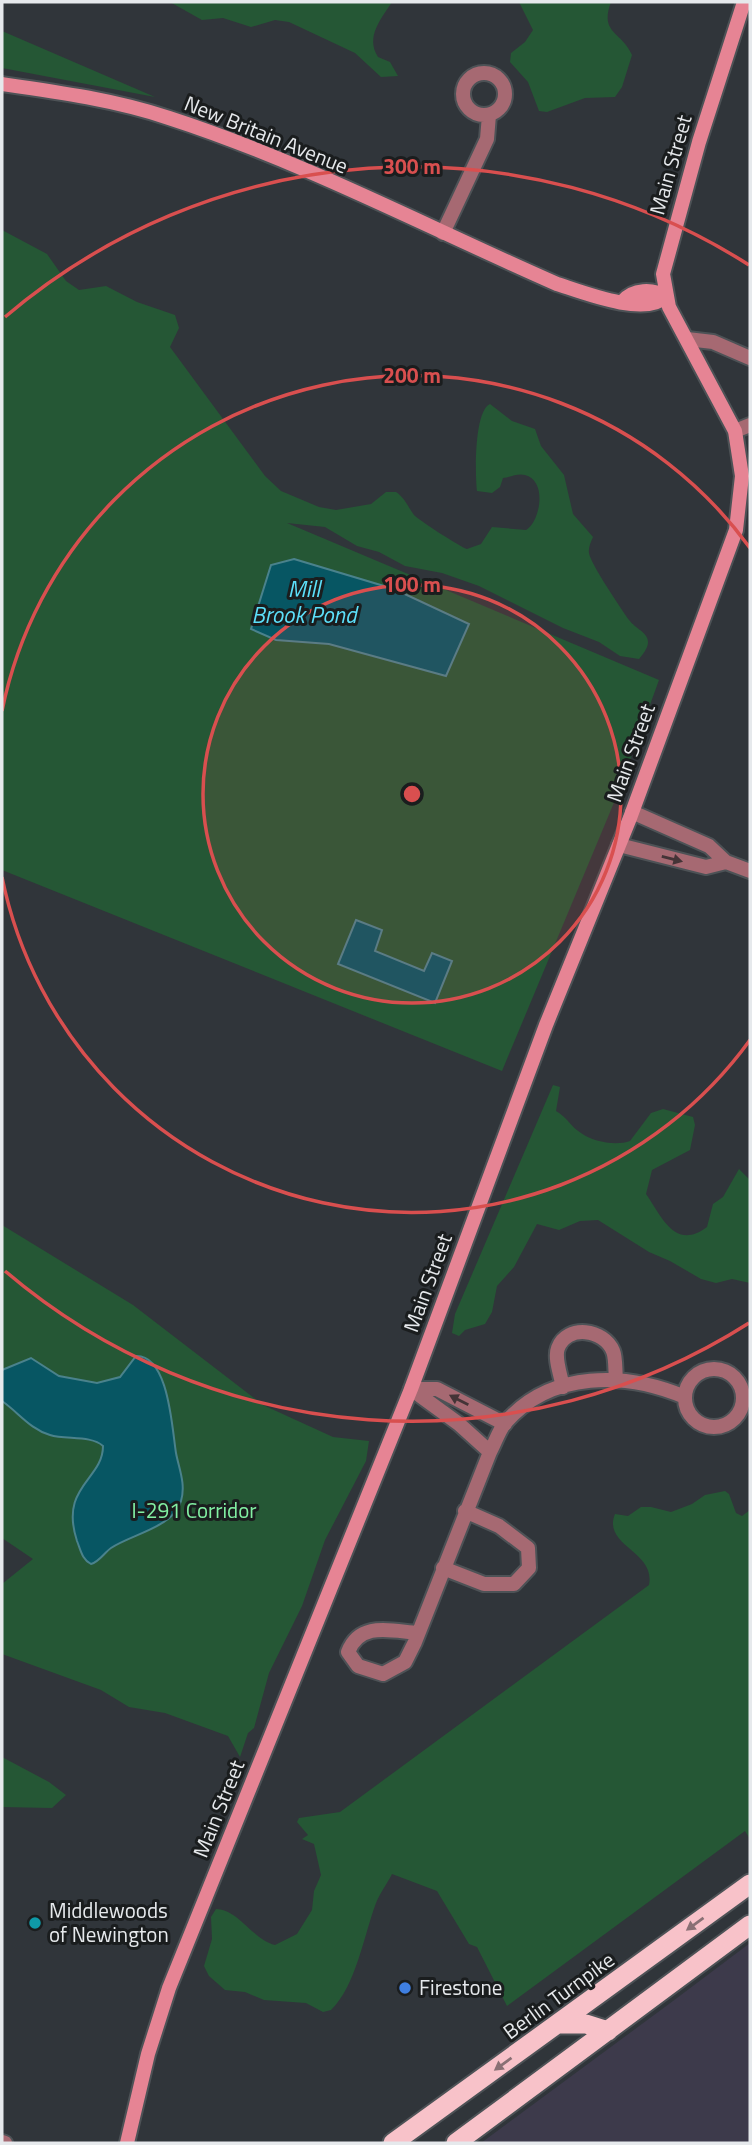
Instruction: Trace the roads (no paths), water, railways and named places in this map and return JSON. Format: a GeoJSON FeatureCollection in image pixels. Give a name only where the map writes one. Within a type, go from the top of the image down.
{"type":"FeatureCollection","features":[{"type":"Feature","properties":{"kind":"highway","name":"Berlin Turnpike"},"geometry":{"type":"LineString","coordinates":[[393,2143],[750,1884]]}},
{"type":"Feature","properties":{"kind":"highway"},"geometry":{"type":"LineString","coordinates":[[456,2143],[750,1925]]}},
{"type":"Feature","properties":{"kind":"highway"},"geometry":{"type":"LineString","coordinates":[[559,2024],[586,2024],[608,2031]]}},
{"type":"Feature","properties":{"kind":"main road","name":"Main Street"},"geometry":{"type":"LineString","coordinates":[[127,2143],[148,2054],[169,1988],[411,1389],[546,1025],[632,812],[736,530],[742,476],[735,431],[665,297],[665,261],[744,2]]}},
{"type":"Feature","properties":{"kind":"main road","name":"New Britain Avenue"},"geometry":{"type":"LineString","coordinates":[[2,84],[95,98],[169,118],[287,164],[557,284],[597,298],[623,301],[633,292],[654,291],[665,297]]}},
{"type":"Feature","properties":{"kind":"street"},"geometry":{"type":"LineString","coordinates":[[443,233],[486,139],[489,115]]}},
{"type":"Feature","properties":{"kind":"street"},"geometry":{"type":"LineString","coordinates":[[687,339],[713,342],[750,358]]}},
{"type":"Feature","properties":{"kind":"street"},"geometry":{"type":"LineString","coordinates":[[735,431],[750,425]]}},
{"type":"Feature","properties":{"kind":"street"},"geometry":{"type":"LineString","coordinates":[[632,812],[709,846],[726,862],[750,871]]}},
{"type":"Feature","properties":{"kind":"street"},"geometry":{"type":"LineString","coordinates":[[619,845],[706,867],[726,862]]}},
{"type":"Feature","properties":{"kind":"street"},"geometry":{"type":"LineString","coordinates":[[563,1387],[556,1350],[562,1340],[572,1334],[586,1332],[604,1340],[613,1351],[616,1379]]}},
{"type":"Feature","properties":{"kind":"street"},"geometry":{"type":"LineString","coordinates":[[418,1633],[369,1629],[353,1639],[348,1652],[358,1666],[383,1674],[405,1662],[418,1633],[465,1511],[505,1423],[552,1389],[616,1379],[661,1387],[685,1397],[691,1414],[705,1425],[724,1425],[738,1414],[743,1396],[736,1378],[719,1369],[700,1373],[692,1379],[685,1397]]}},
{"type":"Feature","properties":{"kind":"street"},"geometry":{"type":"LineString","coordinates":[[411,1389],[437,1389],[505,1423]]}},
{"type":"Feature","properties":{"kind":"street"},"geometry":{"type":"LineString","coordinates":[[411,1389],[459,1424],[490,1452]]}},
{"type":"Feature","properties":{"kind":"street"},"geometry":{"type":"LineString","coordinates":[[443,1568],[484,1584],[514,1584],[529,1568],[528,1548],[499,1527],[465,1511]]}},
{"type":"Feature","properties":{"kind":"water","name":"Mill Brook Pond"},"geometry":{"type":"Polygon","coordinates":[[[294,559],[394,589],[469,624],[446,676],[329,644],[276,640],[251,629],[271,565],[294,559]]]}},
{"type":"Feature","properties":{"kind":"water"},"geometry":{"type":"Polygon","coordinates":[[[356,920],[382,930],[375,951],[424,971],[432,953],[452,961],[435,1003],[338,964],[356,920]]]}},
{"type":"Feature","properties":{"kind":"water"},"geometry":{"type":"Polygon","coordinates":[[[136,1356],[147,1359],[156,1367],[167,1395],[182,1483],[181,1501],[177,1510],[161,1524],[111,1548],[91,1564],[84,1557],[77,1541],[73,1508],[77,1496],[101,1458],[103,1446],[92,1440],[50,1435],[31,1425],[2,1401],[2,1370],[31,1358],[59,1376],[97,1383],[120,1377],[136,1356]]]}},
{"type":"Feature","properties":{"kind":"place","name":"Middlewoods of Newington"},"geometry":{"type":"Point","coordinates":[35,1923]}},
{"type":"Feature","properties":{"kind":"place","name":"Firestone"},"geometry":{"type":"Point","coordinates":[405,1988]}},
{"type":"Feature","properties":{"kind":"park label","name":"I-291 Corridor"},"geometry":{"type":"Point","coordinates":[194,1511]}}]}
